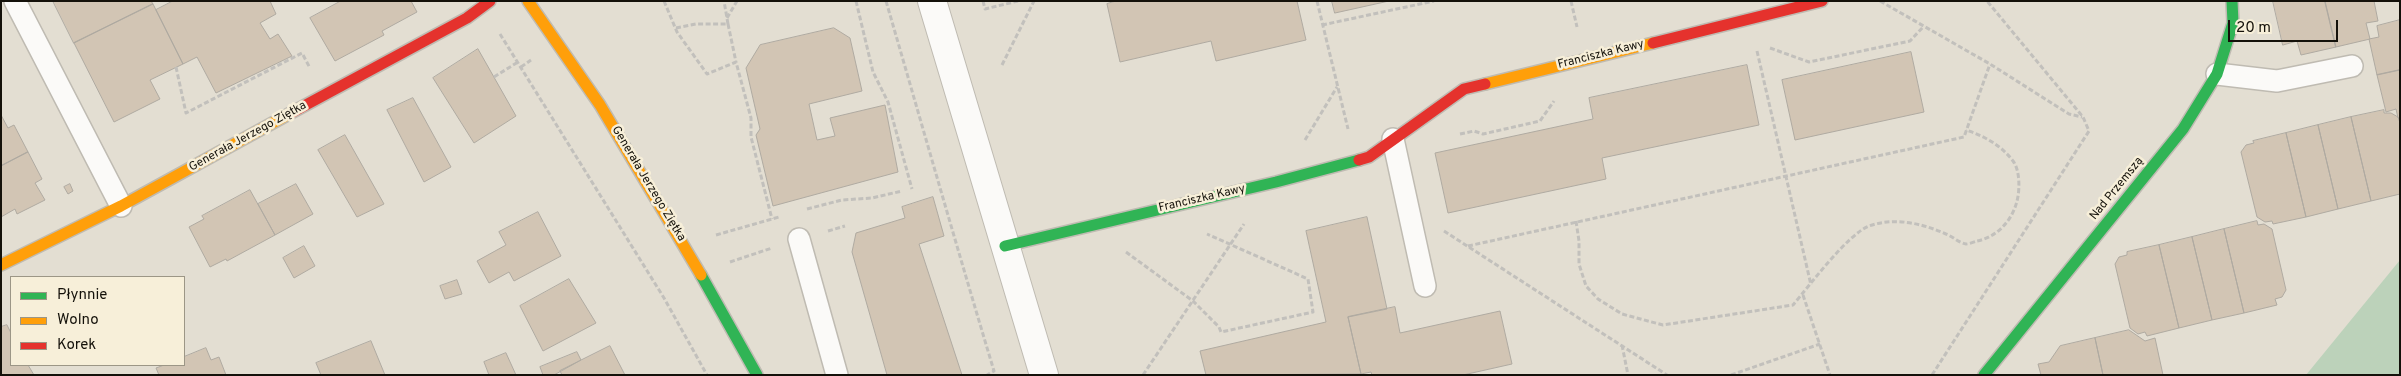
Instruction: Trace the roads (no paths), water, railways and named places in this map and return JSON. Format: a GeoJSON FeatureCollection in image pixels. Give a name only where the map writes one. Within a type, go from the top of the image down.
{"type":"FeatureCollection","features":[{"type":"Feature","properties":{"kind":"street","name":"Generała Jerzego Ziętka"},"geometry":{"type":"LineString","coordinates":[[528,1],[600,104],[643,174],[757,375]]}},
{"type":"Feature","properties":{"kind":"street"},"geometry":{"type":"LineString","coordinates":[[932,1],[1044,375]]}},
{"type":"Feature","properties":{"kind":"street","name":"Franciszka Kawy"},"geometry":{"type":"LineString","coordinates":[[1005,246],[1276,182],[1369,157],[1464,89],[1758,12],[1822,1]]}},
{"type":"Feature","properties":{"kind":"street","name":"Nad Przemszą"},"geometry":{"type":"LineString","coordinates":[[1984,375],[2182,129],[2217,74],[2233,23],[2232,1]]}},
{"type":"Feature","properties":{"kind":"street","name":"Generała Jerzego Ziętka"},"geometry":{"type":"LineString","coordinates":[[1,265],[120,206],[467,18],[487,4]]}},
{"type":"Feature","properties":{"kind":"lane"},"geometry":{"type":"LineString","coordinates":[[15,1],[120,206]]}},
{"type":"Feature","properties":{"kind":"lane"},"geometry":{"type":"LineString","coordinates":[[2217,74],[2277,81],[2352,66]]}},
{"type":"Feature","properties":{"kind":"lane"},"geometry":{"type":"LineString","coordinates":[[1393,139],[1425,286]]}},
{"type":"Feature","properties":{"kind":"lane"},"geometry":{"type":"LineString","coordinates":[[798,239],[838,375]]}}]}
